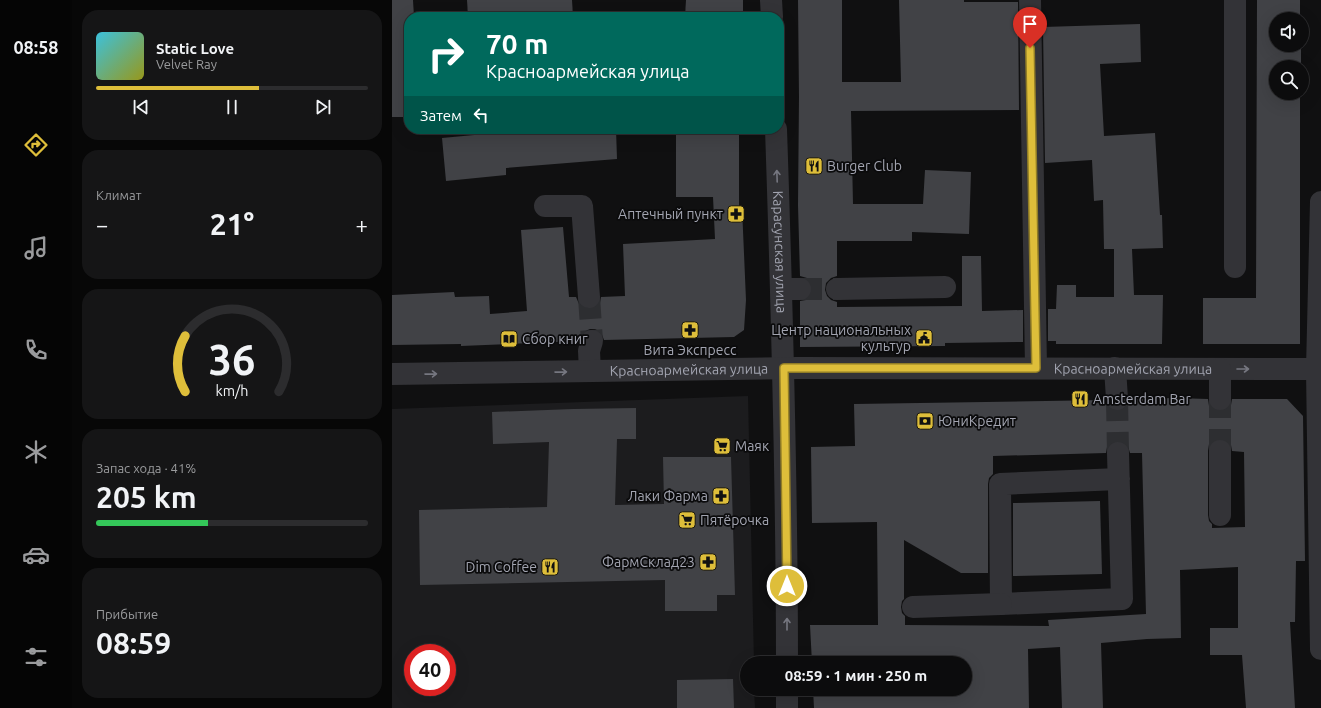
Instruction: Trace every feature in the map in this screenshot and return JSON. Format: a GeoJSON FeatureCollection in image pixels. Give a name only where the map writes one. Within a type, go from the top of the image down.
{"type":"FeatureCollection","features":[{"type":"Feature","properties":{"kind":"street"},"geometry":{"type":"LineString","coordinates":[[771,0],[772,12]]}},
{"type":"Feature","properties":{"kind":"street"},"geometry":{"type":"LineString","coordinates":[[1030,0],[1036,368]]}},
{"type":"Feature","properties":{"kind":"street"},"geometry":{"type":"LineString","coordinates":[[1235,0],[1235,267]]}},
{"type":"Feature","properties":{"kind":"street","name":"Карасунская улица"},"geometry":{"type":"LineString","coordinates":[[776,134],[791,289],[784,368],[787,656]]}},
{"type":"Feature","properties":{"kind":"street"},"geometry":{"type":"LineString","coordinates":[[1321,202],[1319,369],[1321,649]]}},
{"type":"Feature","properties":{"kind":"street"},"geometry":{"type":"LineString","coordinates":[[545,206],[582,206],[589,297]]}},
{"type":"Feature","properties":{"kind":"street"},"geometry":{"type":"LineString","coordinates":[[837,289],[945,287]]}},
{"type":"Feature","properties":{"kind":"street"},"geometry":{"type":"LineString","coordinates":[[590,371],[588,351],[592,341]]}},
{"type":"Feature","properties":{"kind":"street","name":"Красноармейская улица"},"geometry":{"type":"LineString","coordinates":[[392,374],[784,368],[1319,369]]}},
{"type":"Feature","properties":{"kind":"street"},"geometry":{"type":"LineString","coordinates":[[1116,368],[1117,400]]}},
{"type":"Feature","properties":{"kind":"street"},"geometry":{"type":"LineString","coordinates":[[1220,368],[1220,399]]}},
{"type":"Feature","properties":{"kind":"street"},"geometry":{"type":"LineString","coordinates":[[1220,451],[1220,515]]}},
{"type":"Feature","properties":{"kind":"street"},"geometry":{"type":"LineString","coordinates":[[913,607],[1122,599],[1118,453]]}},
{"type":"Feature","properties":{"kind":"street"},"geometry":{"type":"LineString","coordinates":[[1001,604],[1000,484],[1118,479]]}},
{"type":"Feature","properties":{"kind":"street"},"geometry":{"type":"LineString","coordinates":[[787,696],[787,708]]}},
{"type":"Feature","properties":{"kind":"shaded area"},"geometry":{"type":"Polygon","coordinates":[[[748,396],[754,656],[740,656],[740,696],[754,696],[755,708],[392,708],[392,409],[748,396]]]}},
{"type":"Feature","properties":{"kind":"building"},"geometry":{"type":"Polygon","coordinates":[[[392,0],[413,0],[414,12],[404,12],[404,117],[392,117],[392,0]]]}},
{"type":"Feature","properties":{"kind":"building"},"geometry":{"type":"Polygon","coordinates":[[[467,0],[572,0],[573,12],[468,12],[467,0]]]}},
{"type":"Feature","properties":{"kind":"building"},"geometry":{"type":"Polygon","coordinates":[[[686,0],[743,0],[743,12],[685,12],[686,0]]]}},
{"type":"Feature","properties":{"kind":"building"},"geometry":{"type":"Polygon","coordinates":[[[798,0],[842,0],[842,82],[901,82],[899,0],[1018,2],[1019,110],[851,111],[853,204],[923,204],[925,170],[971,172],[969,234],[912,232],[912,241],[837,241],[837,276],[831,278],[826,283],[825,290],[827,296],[831,300],[837,302],[837,307],[962,306],[962,256],[981,256],[982,311],[1023,310],[1023,342],[945,343],[945,346],[800,347],[800,301],[806,300],[811,296],[812,289],[811,283],[807,278],[800,276],[798,205],[798,0]]]}},
{"type":"Feature","properties":{"kind":"building"},"geometry":{"type":"Polygon","coordinates":[[[1257,0],[1300,0],[1300,12],[1269,12],[1269,52],[1301,52],[1301,60],[1269,60],[1269,100],[1300,100],[1300,344],[1203,344],[1203,298],[1256,298],[1257,0]]]}},
{"type":"Feature","properties":{"kind":"building"},"geometry":{"type":"Polygon","coordinates":[[[1140,24],[1141,62],[1100,64],[1104,136],[1155,133],[1160,215],[1162,215],[1163,248],[1132,249],[1134,295],[1163,295],[1162,344],[1056,344],[1056,341],[1048,341],[1048,309],[1056,309],[1057,285],[1076,285],[1076,297],[1114,297],[1114,249],[1104,249],[1103,200],[1094,201],[1092,160],[1045,163],[1043,27],[1140,24]]]}},
{"type":"Feature","properties":{"kind":"building"},"geometry":{"type":"Polygon","coordinates":[[[485,134],[616,134],[617,159],[506,168],[506,175],[446,181],[442,138],[485,134]]]}},
{"type":"Feature","properties":{"kind":"building"},"geometry":{"type":"Polygon","coordinates":[[[676,134],[739,134],[739,207],[742,207],[746,300],[744,330],[734,337],[604,340],[601,332],[595,329],[590,329],[583,332],[579,341],[461,346],[461,344],[392,345],[392,295],[454,292],[455,297],[489,296],[490,314],[527,311],[521,230],[563,227],[569,297],[576,297],[579,304],[583,308],[590,309],[596,307],[600,303],[601,297],[625,296],[623,244],[715,239],[713,197],[676,197],[676,134]]]}},
{"type":"Feature","properties":{"kind":"building"},"geometry":{"type":"Polygon","coordinates":[[[1129,399],[1208,399],[1209,406],[1214,410],[1220,411],[1227,410],[1231,405],[1232,399],[1287,399],[1303,416],[1305,561],[1296,561],[1295,622],[1290,622],[1295,708],[1246,708],[1242,655],[1210,655],[1210,628],[1238,628],[1238,567],[1180,570],[1181,638],[1101,643],[1103,708],[1062,708],[1060,647],[1028,649],[1029,708],[814,708],[813,696],[972,696],[972,656],[812,656],[810,625],[878,625],[877,522],[812,523],[811,447],[855,446],[854,404],[1105,400],[1107,406],[1111,410],[1117,411],[1124,409],[1128,405],[1129,399]],[[1214,440],[1209,444],[1208,515],[1212,528],[1245,527],[1244,452],[1232,451],[1231,445],[1227,440],[1214,440]],[[1118,441],[1111,443],[1107,447],[1106,453],[993,456],[993,474],[989,478],[988,484],[988,573],[961,573],[904,540],[904,599],[901,607],[902,613],[905,616],[905,625],[1049,626],[1048,620],[1146,614],[1142,453],[1130,453],[1128,446],[1124,442],[1118,441]]]}},
{"type":"Feature","properties":{"kind":"building"},"geometry":{"type":"Polygon","coordinates":[[[636,408],[636,439],[617,439],[615,505],[664,504],[663,457],[731,457],[735,595],[717,595],[717,611],[665,611],[665,580],[420,585],[419,510],[547,507],[549,442],[493,444],[492,412],[636,408]]]}},
{"type":"Feature","properties":{"kind":"building"},"geometry":{"type":"Polygon","coordinates":[[[1100,501],[1102,574],[1013,576],[1013,503],[1100,501]]]}},
{"type":"Feature","properties":{"kind":"building"},"geometry":{"type":"Polygon","coordinates":[[[733,679],[734,708],[677,708],[677,680],[733,679]]]}},
{"type":"Feature","properties":{"kind":"tunnel"},"geometry":{"type":"LineString","coordinates":[[800,289],[837,289]]}},
{"type":"Feature","properties":{"kind":"tunnel"},"geometry":{"type":"LineString","coordinates":[[589,297],[592,341]]}},
{"type":"Feature","properties":{"kind":"tunnel"},"geometry":{"type":"LineString","coordinates":[[1117,399],[1118,453]]}},
{"type":"Feature","properties":{"kind":"tunnel"},"geometry":{"type":"LineString","coordinates":[[1220,399],[1220,451]]}},
{"type":"Feature","properties":{"kind":"place","name":"Burger Club"},"geometry":{"type":"Point","coordinates":[814,166]}},
{"type":"Feature","properties":{"kind":"place","name":"Аптечный пункт"},"geometry":{"type":"Point","coordinates":[736,214]}},
{"type":"Feature","properties":{"kind":"place","name":"Вита Экспресс"},"geometry":{"type":"Point","coordinates":[690,330]}},
{"type":"Feature","properties":{"kind":"place","name":"Центр национальных культур"},"geometry":{"type":"Point","coordinates":[924,338]}},
{"type":"Feature","properties":{"kind":"place","name":"Сбор книг"},"geometry":{"type":"Point","coordinates":[509,339]}},
{"type":"Feature","properties":{"kind":"place","name":"Amsterdam Bar"},"geometry":{"type":"Point","coordinates":[1080,399]}},
{"type":"Feature","properties":{"kind":"place","name":"ЮниКредит"},"geometry":{"type":"Point","coordinates":[925,421]}},
{"type":"Feature","properties":{"kind":"place","name":"Маяк"},"geometry":{"type":"Point","coordinates":[722,446]}},
{"type":"Feature","properties":{"kind":"place","name":"Лаки Фарма"},"geometry":{"type":"Point","coordinates":[721,496]}},
{"type":"Feature","properties":{"kind":"place","name":"Пятёрочка"},"geometry":{"type":"Point","coordinates":[687,520]}},
{"type":"Feature","properties":{"kind":"place","name":"ФармСклад23"},"geometry":{"type":"Point","coordinates":[708,562]}},
{"type":"Feature","properties":{"kind":"place","name":"Dim Coffee"},"geometry":{"type":"Point","coordinates":[550,567]}},
{"type":"Feature","properties":{"kind":"route"},"geometry":{"type":"LineString","coordinates":[[787,586],[784,368],[1036,368],[1030,48]]}}]}
